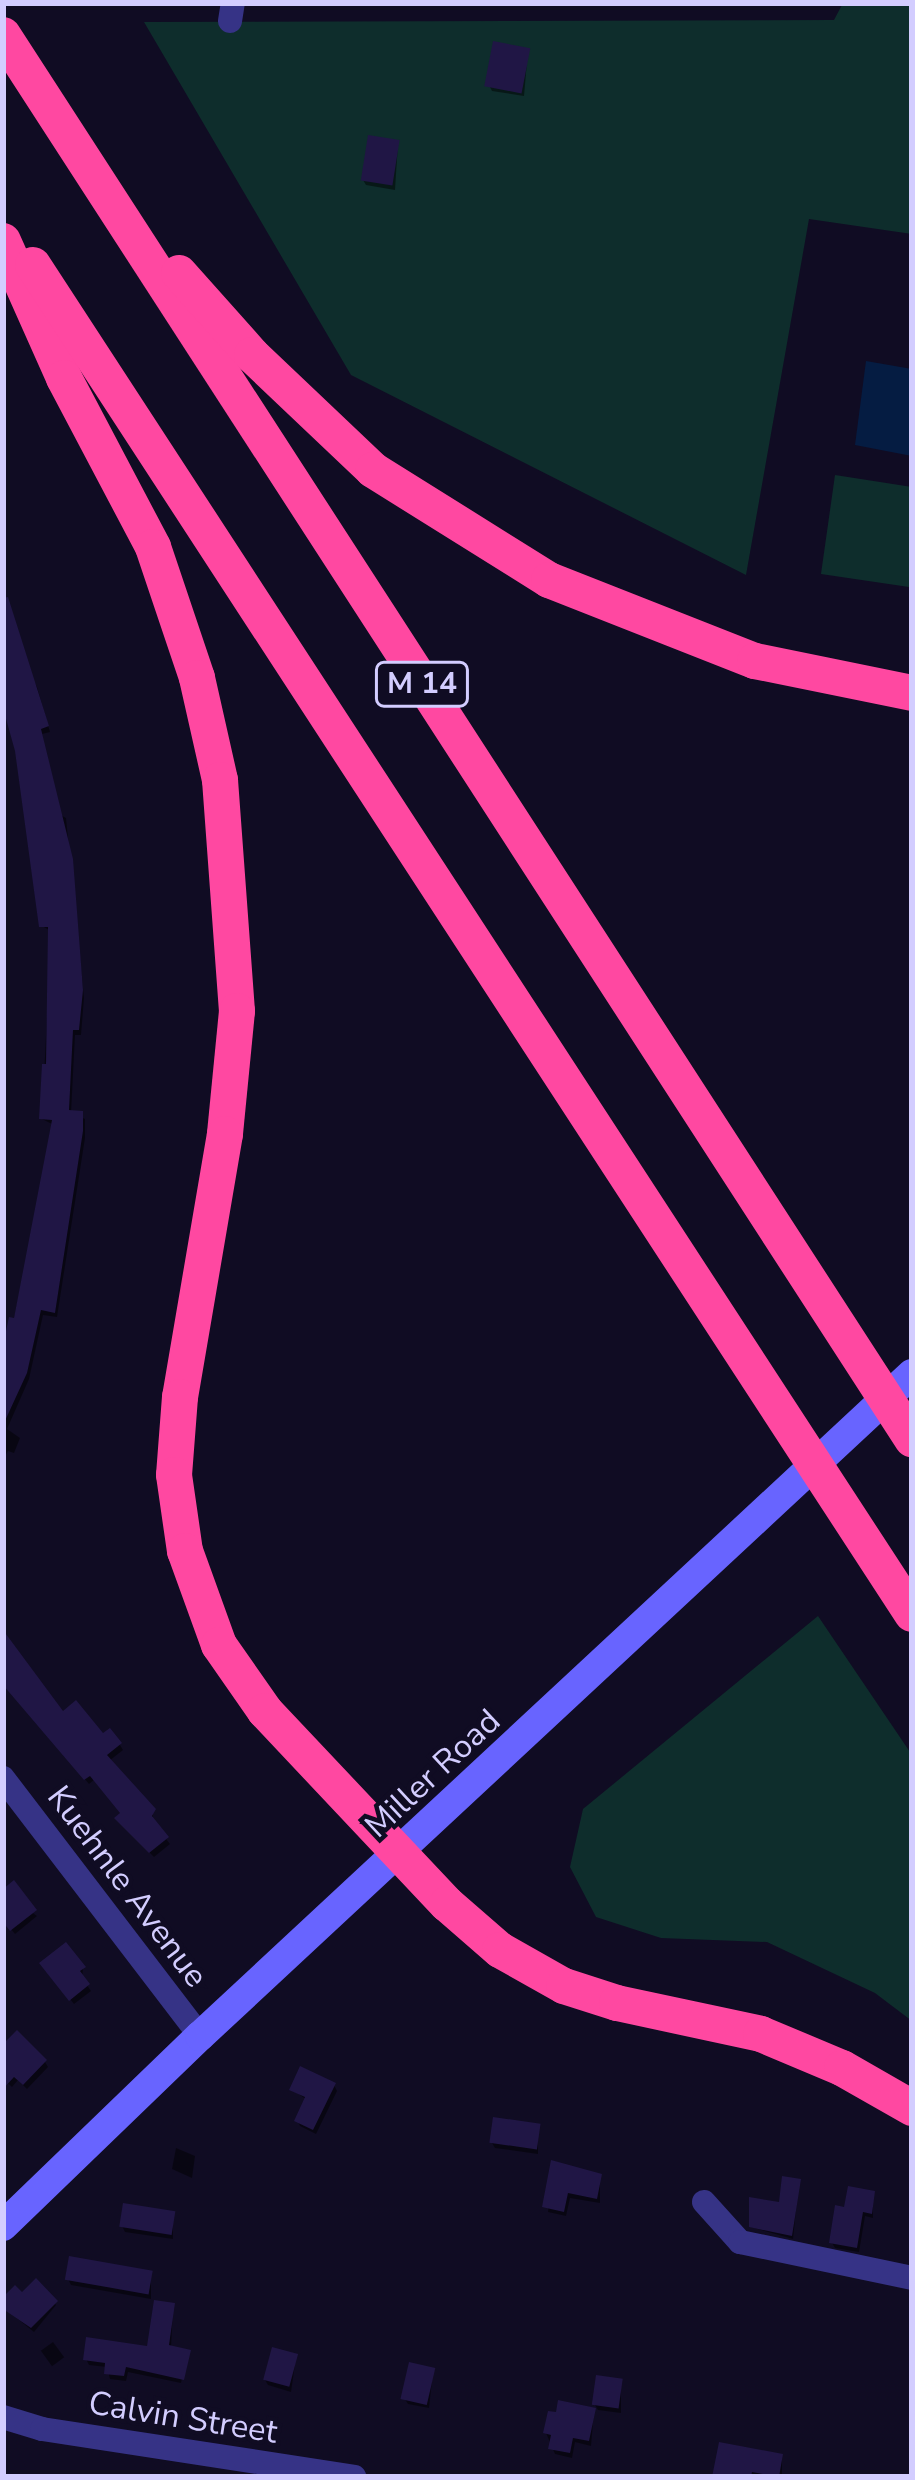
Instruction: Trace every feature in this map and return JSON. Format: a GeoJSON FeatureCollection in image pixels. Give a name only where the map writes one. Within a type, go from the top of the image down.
{"type":"FeatureCollection","features":[{"type":"Feature","properties":{"kind":"highway","name":"M 14"},"geometry":{"type":"LineString","coordinates":[[3,35],[912,1439]]}},
{"type":"Feature","properties":{"kind":"highway"},"geometry":{"type":"LineString","coordinates":[[102,185],[322,425],[373,470],[451,524],[549,580],[659,627],[755,661],[912,693]]}},
{"type":"Feature","properties":{"kind":"highway","name":"M 14"},"geometry":{"type":"LineString","coordinates":[[3,219],[912,1614]]}},
{"type":"Feature","properties":{"kind":"highway"},"geometry":{"type":"LineString","coordinates":[[3,241],[64,378],[153,547],[197,678],[220,780],[232,885],[237,1011],[225,1134],[180,1396],[174,1474],[185,1551],[219,1645],[266,1711],[447,1904],[536,1972],[617,2003],[761,2034],[842,2068],[912,2108]]}},
{"type":"Feature","properties":{"kind":"main road","name":"Miller Road"},"geometry":{"type":"LineString","coordinates":[[3,2226],[200,2036],[912,1374]]}},
{"type":"Feature","properties":{"kind":"street","name":"Kuehnle Avenue"},"geometry":{"type":"LineString","coordinates":[[3,1778],[12,1809],[200,2036]]}},
{"type":"Feature","properties":{"kind":"street"},"geometry":{"type":"LineString","coordinates":[[704,2202],[740,2242],[912,2278]]}},
{"type":"Feature","properties":{"kind":"street","name":"Calvin Street"},"geometry":{"type":"LineString","coordinates":[[3,2417],[42,2429],[354,2477]]}},
{"type":"Feature","properties":{"kind":"green space"},"geometry":{"type":"Polygon","coordinates":[[[843,3],[912,3],[912,234],[809,219],[746,575],[351,375],[144,22],[834,20],[843,3]]]}},
{"type":"Feature","properties":{"kind":"green space"},"geometry":{"type":"Polygon","coordinates":[[[835,475],[912,487],[909,587],[821,574],[835,475]]]}},
{"type":"Feature","properties":{"kind":"green space"},"geometry":{"type":"Polygon","coordinates":[[[818,1616],[912,1755],[912,2021],[875,1993],[767,1942],[661,1938],[596,1917],[570,1867],[583,1809],[818,1616]]]}},
{"type":"Feature","properties":{"kind":"water"},"geometry":{"type":"Polygon","coordinates":[[[866,361],[912,369],[912,456],[855,445],[866,361]]]}},
{"type":"Feature","properties":{"kind":"building"},"geometry":{"type":"Polygon","coordinates":[[[493,41],[530,48],[522,93],[484,86],[493,41]]]}},
{"type":"Feature","properties":{"kind":"building"},"geometry":{"type":"Polygon","coordinates":[[[368,135],[400,140],[392,185],[361,180],[368,135]]]}},
{"type":"Feature","properties":{"kind":"building"},"geometry":{"type":"Polygon","coordinates":[[[8,597],[49,726],[41,729],[73,859],[83,990],[79,1030],[73,1030],[69,1110],[83,1111],[83,1131],[55,1313],[41,1310],[27,1373],[4,1423],[3,1345],[9,1317],[14,1318],[52,1120],[39,1119],[42,1064],[46,1064],[48,927],[39,927],[15,751],[3,708],[3,598],[8,597]]]}},
{"type":"Feature","properties":{"kind":"building"},"geometry":{"type":"Polygon","coordinates":[[[3,1630],[63,1711],[76,1700],[103,1733],[110,1728],[122,1743],[107,1755],[156,1809],[152,1816],[169,1837],[149,1853],[114,1818],[120,1813],[90,1776],[84,1780],[3,1685],[3,1630]]]}},
{"type":"Feature","properties":{"kind":"building"},"geometry":{"type":"Polygon","coordinates":[[[14,1880],[37,1910],[10,1931],[3,1922],[3,1889],[14,1880]]]}},
{"type":"Feature","properties":{"kind":"building"},"geometry":{"type":"Polygon","coordinates":[[[66,1942],[86,1967],[80,1971],[90,1984],[69,2001],[39,1963],[66,1942]]]}},
{"type":"Feature","properties":{"kind":"building"},"geometry":{"type":"Polygon","coordinates":[[[17,2030],[47,2060],[23,2085],[14,2077],[3,2089],[3,2044],[17,2030]]]}},
{"type":"Feature","properties":{"kind":"building"},"geometry":{"type":"Polygon","coordinates":[[[300,2066],[336,2083],[313,2130],[294,2121],[305,2097],[289,2090],[300,2066]]]}},
{"type":"Feature","properties":{"kind":"building"},"geometry":{"type":"Polygon","coordinates":[[[493,2117],[541,2124],[537,2149],[489,2143],[493,2117]]]}},
{"type":"Feature","properties":{"kind":"building"},"geometry":{"type":"Polygon","coordinates":[[[551,2160],[602,2174],[597,2199],[568,2193],[564,2212],[542,2207],[551,2160]]]}},
{"type":"Feature","properties":{"kind":"building"},"geometry":{"type":"Polygon","coordinates":[[[782,2176],[801,2179],[792,2236],[749,2227],[749,2197],[779,2202],[782,2176]]]}},
{"type":"Feature","properties":{"kind":"building"},"geometry":{"type":"Polygon","coordinates":[[[848,2186],[875,2191],[872,2214],[863,2212],[857,2248],[829,2243],[835,2205],[844,2207],[848,2186]]]}},
{"type":"Feature","properties":{"kind":"building"},"geometry":{"type":"Polygon","coordinates":[[[123,2203],[175,2211],[172,2235],[119,2227],[123,2203]]]}},
{"type":"Feature","properties":{"kind":"building"},"geometry":{"type":"Polygon","coordinates":[[[69,2256],[153,2271],[149,2294],[65,2280],[69,2256]]]}},
{"type":"Feature","properties":{"kind":"building"},"geometry":{"type":"Polygon","coordinates":[[[36,2278],[58,2301],[31,2328],[3,2309],[3,2297],[15,2285],[22,2292],[36,2278]]]}},
{"type":"Feature","properties":{"kind":"building"},"geometry":{"type":"Polygon","coordinates":[[[154,2300],[175,2303],[169,2345],[191,2350],[184,2380],[126,2367],[124,2376],[104,2374],[105,2363],[83,2360],[86,2337],[147,2346],[154,2300]]]}},
{"type":"Feature","properties":{"kind":"building"},"geometry":{"type":"Polygon","coordinates":[[[272,2347],[298,2354],[289,2387],[263,2380],[272,2347]]]}},
{"type":"Feature","properties":{"kind":"building"},"geometry":{"type":"Polygon","coordinates":[[[409,2362],[435,2368],[427,2405],[400,2399],[409,2362]]]}},
{"type":"Feature","properties":{"kind":"building"},"geometry":{"type":"Polygon","coordinates":[[[596,2375],[623,2379],[619,2408],[592,2405],[596,2375]]]}},
{"type":"Feature","properties":{"kind":"building"},"geometry":{"type":"Polygon","coordinates":[[[558,2400],[596,2408],[589,2441],[573,2438],[570,2453],[548,2449],[551,2435],[543,2433],[548,2411],[556,2412],[558,2400]]]}},
{"type":"Feature","properties":{"kind":"building"},"geometry":{"type":"Polygon","coordinates":[[[719,2442],[783,2454],[779,2477],[752,2472],[751,2477],[712,2477],[719,2442]]]}}]}
